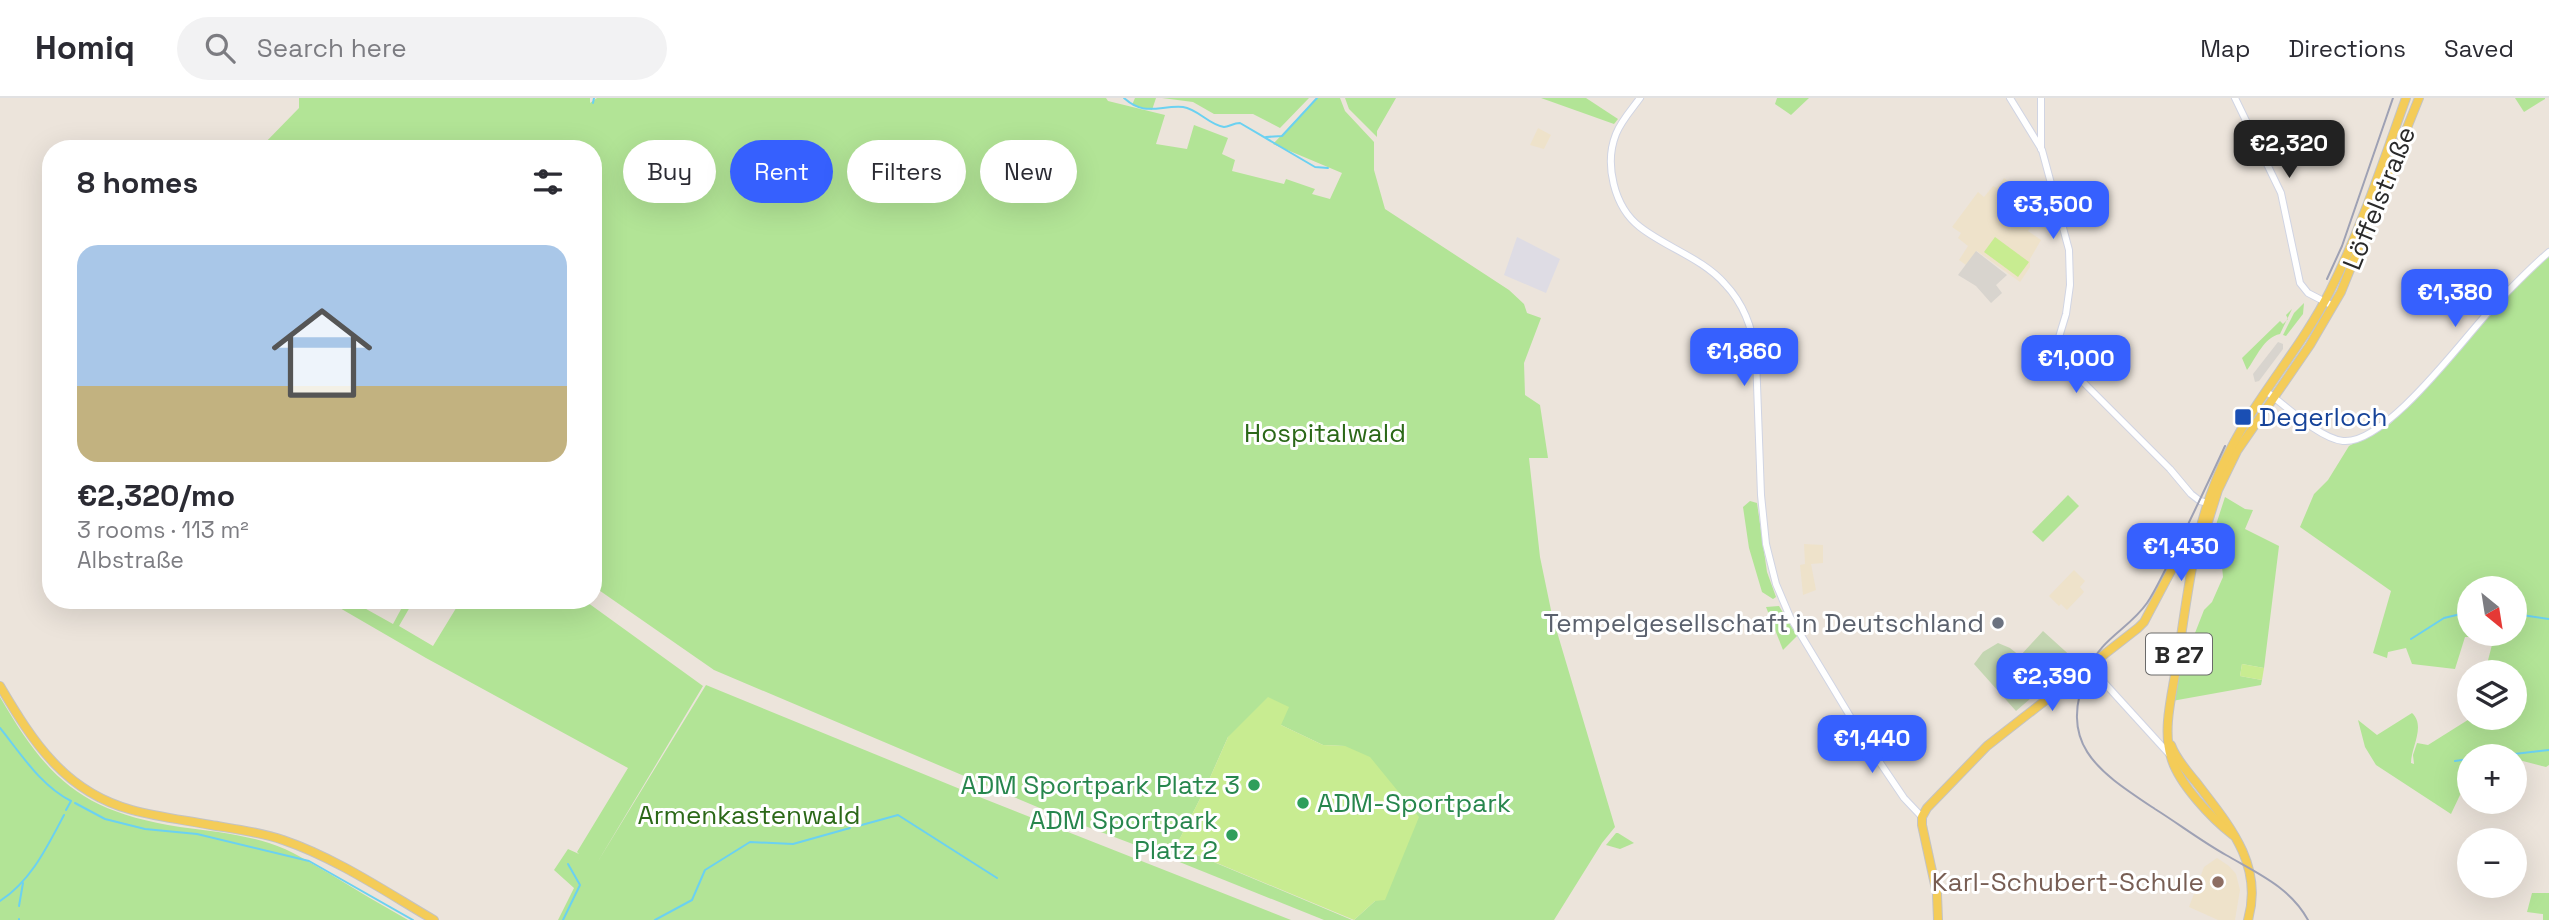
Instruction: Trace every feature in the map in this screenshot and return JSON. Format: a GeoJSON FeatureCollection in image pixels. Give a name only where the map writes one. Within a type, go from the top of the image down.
{"type":"FeatureCollection","features":[{"type":"Feature","properties":{"kind":"main road","name":"Löffelstraße"},"geometry":{"type":"LineString","coordinates":[[2270,395],[2325,302],[2342,267],[2406,98]]}},
{"type":"Feature","properties":{"kind":"main road","name":"Löffelstraße"},"geometry":{"type":"LineString","coordinates":[[2191,573],[2200,524],[2229,451],[2333,306],[2348,276],[2419,98]]}},
{"type":"Feature","properties":{"kind":"main road","name":"Löffelstraße"},"geometry":{"type":"LineString","coordinates":[[2191,573],[2204,534],[2210,503]]}},
{"type":"Feature","properties":{"kind":"main road"},"geometry":{"type":"LineString","coordinates":[[1938,920],[1937,894],[1923,834],[1922,817],[1936,797],[1987,746],[2144,622],[2200,524]]}},
{"type":"Feature","properties":{"kind":"main road"},"geometry":{"type":"LineString","coordinates":[[2183,551],[2204,534]]}},
{"type":"Feature","properties":{"kind":"main road"},"geometry":{"type":"LineString","coordinates":[[2183,551],[2192,558]]}},
{"type":"Feature","properties":{"kind":"main road","name":"B 27"},"geometry":{"type":"LineString","coordinates":[[2191,573],[2168,736],[2170,756],[2194,795],[2219,824],[2233,835]]}},
{"type":"Feature","properties":{"kind":"main road"},"geometry":{"type":"LineString","coordinates":[[0,686],[23,726],[45,756],[87,790],[130,809],[283,840],[335,864],[434,920]]}},
{"type":"Feature","properties":{"kind":"main road","name":"B 27"},"geometry":{"type":"LineString","coordinates":[[2168,736],[2173,751],[2245,855],[2252,873],[2253,895],[2248,920]]}},
{"type":"Feature","properties":{"kind":"main road"},"geometry":{"type":"LineString","coordinates":[[2170,756],[2186,769]]}},
{"type":"Feature","properties":{"kind":"street"},"geometry":{"type":"LineString","coordinates":[[1640,98],[1623,121],[1615,138],[1612,169],[1618,199],[1628,215],[1641,228],[1700,262],[1725,283],[1746,316],[1756,357],[1764,534],[1776,584],[1790,617],[1862,736],[1904,798],[1922,817]]}},
{"type":"Feature","properties":{"kind":"street"},"geometry":{"type":"LineString","coordinates":[[2010,98],[2042,150]]}},
{"type":"Feature","properties":{"kind":"street"},"geometry":{"type":"LineString","coordinates":[[2041,98],[2042,150],[2067,241],[2071,266],[2069,298],[2058,338],[2057,353],[2064,364],[2170,469],[2191,494],[2210,503]]}},
{"type":"Feature","properties":{"kind":"street"},"geometry":{"type":"LineString","coordinates":[[2235,98],[2283,201],[2300,283],[2308,293],[2333,306]]}},
{"type":"Feature","properties":{"kind":"street"},"geometry":{"type":"LineString","coordinates":[[2270,395],[2330,437],[2341,441],[2359,438],[2397,413],[2427,383],[2492,308],[2549,252]]}},
{"type":"Feature","properties":{"kind":"street"},"geometry":{"type":"LineString","coordinates":[[2089,666],[2170,756]]}},
{"type":"Feature","properties":{"kind":"shaded area"},"geometry":{"type":"Polygon","coordinates":[[[1538,128],[1551,135],[1544,149],[1530,145],[1538,128]]]}},
{"type":"Feature","properties":{"kind":"shaded area"},"geometry":{"type":"Polygon","coordinates":[[[2004,178],[2044,209],[2028,231],[2041,240],[2030,259],[2030,267],[2020,282],[1977,251],[1966,265],[1959,260],[1968,246],[1958,238],[1961,233],[1952,227],[1978,192],[1984,197],[1993,186],[1997,188],[2004,178]]]}},
{"type":"Feature","properties":{"kind":"shaded area"},"geometry":{"type":"Polygon","coordinates":[[[1517,237],[1560,259],[1546,293],[1504,275],[1517,237]]]}},
{"type":"Feature","properties":{"kind":"shaded area"},"geometry":{"type":"Polygon","coordinates":[[[1976,251],[2007,275],[1996,285],[2002,293],[1991,303],[1976,286],[1958,275],[1976,251]]]}},
{"type":"Feature","properties":{"kind":"shaded area"},"geometry":{"type":"Polygon","coordinates":[[[2278,342],[2283,344],[2283,349],[2259,381],[2255,382],[2253,374],[2278,342]]]}},
{"type":"Feature","properties":{"kind":"shaded area"},"geometry":{"type":"Polygon","coordinates":[[[1804,544],[1823,545],[1823,563],[1811,564],[1816,590],[1803,595],[1800,565],[1805,564],[1804,544]]]}},
{"type":"Feature","properties":{"kind":"shaded area"},"geometry":{"type":"Polygon","coordinates":[[[2074,570],[2085,581],[2080,587],[2084,592],[2067,610],[2049,596],[2074,570]]]}},
{"type":"Feature","properties":{"kind":"shaded area","name":"Karl-Schubert-Schule"},"geometry":{"type":"Polygon","coordinates":[[[2217,858],[2236,874],[2240,890],[2235,920],[2218,920],[2189,907],[2204,867],[2217,858]]]}},
{"type":"Feature","properties":{"kind":"green space","name":"Hospitalwald"},"geometry":{"type":"Polygon","coordinates":[[[299,98],[590,98],[590,103],[597,98],[1106,98],[1108,101],[1165,115],[1156,144],[1187,149],[1194,125],[1228,138],[1222,154],[1235,160],[1232,171],[1284,184],[1286,179],[1315,189],[1312,194],[1330,199],[1342,173],[1273,144],[1317,98],[1340,98],[1345,111],[1374,142],[1374,170],[1385,209],[1509,290],[1524,304],[1527,313],[1541,318],[1524,363],[1525,395],[1540,405],[1548,458],[1529,458],[1540,557],[1552,615],[1615,827],[1554,920],[1354,920],[1375,901],[1345,746],[1323,745],[1281,725],[1228,737],[1170,858],[1061,817],[714,670],[602,592],[602,140],[268,140],[299,108],[299,98]]]}},
{"type":"Feature","properties":{"kind":"green space"},"geometry":{"type":"Polygon","coordinates":[[[1135,98],[1156,98],[1152,110],[1132,105],[1135,98]]]}},
{"type":"Feature","properties":{"kind":"green space"},"geometry":{"type":"Polygon","coordinates":[[[1162,98],[1309,98],[1280,128],[1253,114],[1214,114],[1193,102],[1162,98]]]}},
{"type":"Feature","properties":{"kind":"green space"},"geometry":{"type":"Polygon","coordinates":[[[1345,98],[1396,98],[1377,131],[1377,137],[1349,109],[1345,98]]]}},
{"type":"Feature","properties":{"kind":"green space"},"geometry":{"type":"Polygon","coordinates":[[[1541,98],[1586,98],[1618,119],[1614,124],[1541,98]]]}},
{"type":"Feature","properties":{"kind":"green space"},"geometry":{"type":"Polygon","coordinates":[[[1777,98],[1809,98],[1791,115],[1775,104],[1777,98]]]}},
{"type":"Feature","properties":{"kind":"green space"},"geometry":{"type":"Polygon","coordinates":[[[2515,98],[2545,98],[2545,99],[2524,112],[2515,98]]]}},
{"type":"Feature","properties":{"kind":"green space"},"geometry":{"type":"Polygon","coordinates":[[[1995,237],[2029,262],[2018,277],[1984,252],[1995,237]]]}},
{"type":"Feature","properties":{"kind":"green space"},"geometry":{"type":"Polygon","coordinates":[[[2549,256],[2549,765],[2546,767],[2527,762],[2527,744],[2457,744],[2457,801],[2451,814],[2376,765],[2365,747],[2358,720],[2377,735],[2412,713],[2418,724],[2411,763],[2414,764],[2413,755],[2417,743],[2428,745],[2457,727],[2457,730],[2527,730],[2527,660],[2488,660],[2492,646],[2527,646],[2527,576],[2457,576],[2457,646],[2462,646],[2455,669],[2412,664],[2406,648],[2388,652],[2387,658],[2373,653],[2391,591],[2300,527],[2314,494],[2328,480],[2349,446],[2390,424],[2497,307],[2549,256]]]}},
{"type":"Feature","properties":{"kind":"green space"},"geometry":{"type":"Polygon","coordinates":[[[2304,303],[2303,314],[2286,336],[2283,335],[2294,313],[2304,303]]]}},
{"type":"Feature","properties":{"kind":"green space"},"geometry":{"type":"Polygon","coordinates":[[[2280,321],[2283,324],[2286,321],[2280,334],[2269,339],[2247,370],[2242,358],[2280,321]]]}},
{"type":"Feature","properties":{"kind":"green space"},"geometry":{"type":"Polygon","coordinates":[[[2068,495],[2079,506],[2043,542],[2032,532],[2068,495]]]}},
{"type":"Feature","properties":{"kind":"green space"},"geometry":{"type":"Polygon","coordinates":[[[2225,497],[2245,509],[2253,510],[2245,529],[2279,546],[2264,668],[2242,664],[2240,676],[2262,680],[2261,685],[2172,701],[2188,640],[2195,633],[2204,610],[2212,602],[2223,577],[2222,566],[2203,565],[2225,497]]]}},
{"type":"Feature","properties":{"kind":"green space"},"geometry":{"type":"Polygon","coordinates":[[[1750,501],[1757,503],[1767,572],[1776,597],[1773,599],[1762,592],[1749,548],[1743,507],[1750,501]]]}},
{"type":"Feature","properties":{"kind":"green space"},"geometry":{"type":"Polygon","coordinates":[[[1779,606],[1797,636],[1783,650],[1766,607],[1779,606]]]}},
{"type":"Feature","properties":{"kind":"green space","name":"Armenkastenwald"},"geometry":{"type":"Polygon","coordinates":[[[342,609],[366,609],[393,624],[401,609],[409,609],[399,626],[433,646],[456,609],[596,609],[703,686],[597,863],[706,685],[1291,920],[558,920],[574,888],[554,870],[568,849],[579,854],[577,852],[628,768],[342,609]]]}},
{"type":"Feature","properties":{"kind":"green space"},"geometry":{"type":"Polygon","coordinates":[[[2043,631],[2075,660],[2016,711],[1974,664],[1983,652],[1998,643],[2020,656],[2043,631]]]}},
{"type":"Feature","properties":{"kind":"green space"},"geometry":{"type":"Polygon","coordinates":[[[2242,664],[2264,668],[2262,680],[2240,676],[2242,664]]]}},
{"type":"Feature","properties":{"kind":"green space"},"geometry":{"type":"Polygon","coordinates":[[[0,697],[52,771],[93,801],[146,821],[236,835],[277,846],[301,857],[408,920],[0,920],[0,697]]]}},
{"type":"Feature","properties":{"kind":"green space","name":"ADM-Sportpark"},"geometry":{"type":"Polygon","coordinates":[[[1268,697],[1289,707],[1281,725],[1323,745],[1345,746],[1370,757],[1419,817],[1385,900],[1375,901],[1354,920],[1176,846],[1228,737],[1268,697]]]}},
{"type":"Feature","properties":{"kind":"green space"},"geometry":{"type":"Polygon","coordinates":[[[1616,833],[1634,843],[1620,849],[1606,845],[1616,833]]]}},
{"type":"Feature","properties":{"kind":"green space"},"geometry":{"type":"Polygon","coordinates":[[[1178,847],[1352,920],[1324,920],[1172,859],[1178,847]]]}},
{"type":"Feature","properties":{"kind":"green space"},"geometry":{"type":"Polygon","coordinates":[[[2532,893],[2549,893],[2549,920],[2543,920],[2543,914],[2527,912],[2532,893]]]}},
{"type":"Feature","properties":{"kind":"waterway"},"geometry":{"type":"LineString","coordinates":[[593,103],[594,98]]}},
{"type":"Feature","properties":{"kind":"waterway"},"geometry":{"type":"LineString","coordinates":[[1124,98],[1146,109],[1188,108],[1224,127],[1240,123],[1315,167],[1328,168]]}},
{"type":"Feature","properties":{"kind":"waterway"},"geometry":{"type":"LineString","coordinates":[[1266,137],[1282,136],[1317,98]]}},
{"type":"Feature","properties":{"kind":"waterway"},"geometry":{"type":"LineString","coordinates":[[2411,639],[2444,618],[2457,615]]}},
{"type":"Feature","properties":{"kind":"waterway"},"geometry":{"type":"LineString","coordinates":[[2527,616],[2549,619]]}},
{"type":"Feature","properties":{"kind":"waterway"},"geometry":{"type":"LineString","coordinates":[[0,728],[41,778],[71,801],[66,810]]}},
{"type":"Feature","properties":{"kind":"waterway"},"geometry":{"type":"LineString","coordinates":[[2527,753],[2549,750]]}},
{"type":"Feature","properties":{"kind":"waterway"},"geometry":{"type":"LineString","coordinates":[[75,803],[105,819],[145,829],[197,834],[309,861],[413,920]]}},
{"type":"Feature","properties":{"kind":"waterway"},"geometry":{"type":"LineString","coordinates":[[0,901],[21,884],[64,815]]}},
{"type":"Feature","properties":{"kind":"waterway"},"geometry":{"type":"LineString","coordinates":[[858,826],[898,815],[997,878]]}},
{"type":"Feature","properties":{"kind":"waterway"},"geometry":{"type":"LineString","coordinates":[[655,920],[692,900],[705,870],[750,842],[793,844],[850,828]]}},
{"type":"Feature","properties":{"kind":"waterway"},"geometry":{"type":"LineString","coordinates":[[563,920],[580,885],[568,864]]}},
{"type":"Feature","properties":{"kind":"waterway"},"geometry":{"type":"LineString","coordinates":[[19,906],[23,883]]}},
{"type":"Feature","properties":{"kind":"tram line"},"geometry":{"type":"LineString","coordinates":[[2327,279],[2342,246],[2393,98]]}},
{"type":"Feature","properties":{"kind":"tram line"},"geometry":{"type":"LineString","coordinates":[[2225,446],[2150,598],[2140,612],[2100,650],[2088,670],[2079,696],[2077,718],[2080,737],[2088,753],[2116,782],[2208,844],[2272,882],[2292,898],[2308,920]]}},
{"type":"Feature","properties":{"kind":"place","name":"Degerloch"},"geometry":{"type":"Point","coordinates":[2243,417]}},
{"type":"Feature","properties":{"kind":"place","name":"Tempelgesellschaft in Deutschland"},"geometry":{"type":"Point","coordinates":[1998,623]}},
{"type":"Feature","properties":{"kind":"place","name":"ADM Sportpark Platz 3"},"geometry":{"type":"Point","coordinates":[1254,785]}},
{"type":"Feature","properties":{"kind":"place","name":"ADM-Sportpark"},"geometry":{"type":"Point","coordinates":[1303,803]}},
{"type":"Feature","properties":{"kind":"place","name":"ADM Sportpark Platz 2"},"geometry":{"type":"Point","coordinates":[1232,835]}},
{"type":"Feature","properties":{"kind":"place","name":"Karl-Schubert-Schule"},"geometry":{"type":"Point","coordinates":[2218,882]}}]}
